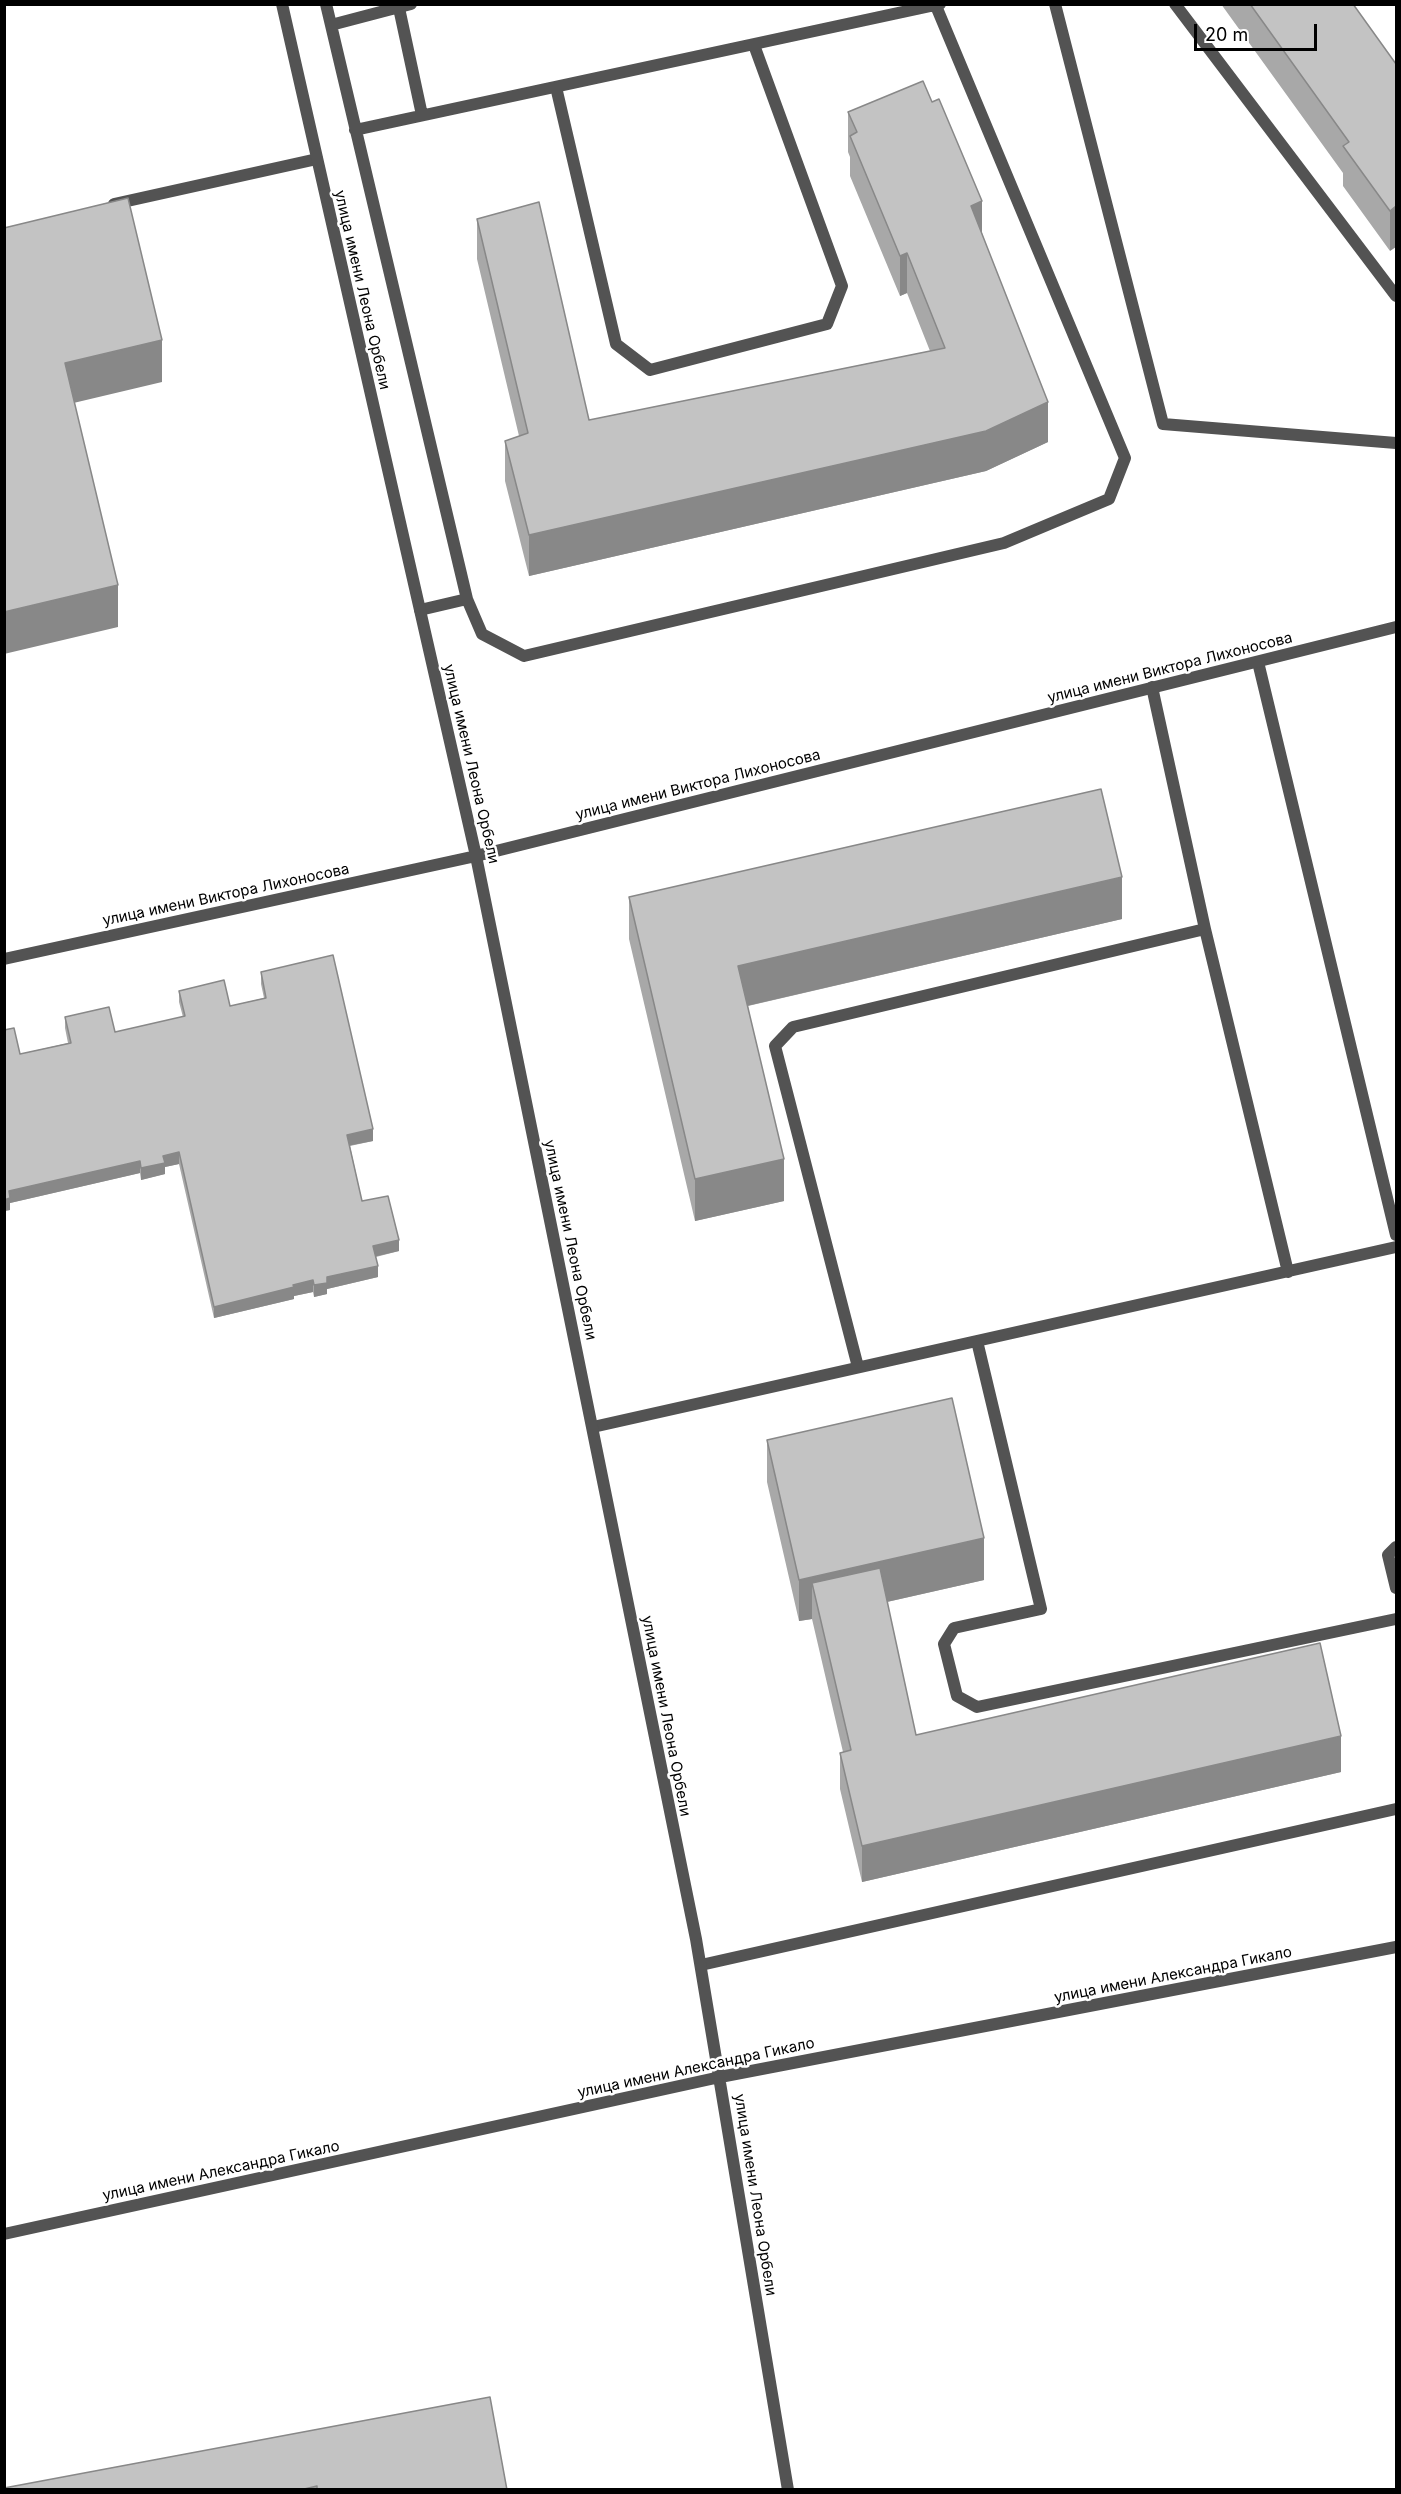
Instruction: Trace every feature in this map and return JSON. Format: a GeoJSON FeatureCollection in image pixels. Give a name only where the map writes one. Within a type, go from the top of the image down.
{"type":"FeatureCollection","features":[{"type":"Feature","properties":{"kind":"street","name":"улица имени Леона Орбели"},"geometry":{"type":"LineString","coordinates":[[282,4],[477,856],[700,1965],[788,2490]]}},
{"type":"Feature","properties":{"kind":"street"},"geometry":{"type":"LineString","coordinates":[[326,4],[467,599],[482,634],[524,656],[1004,543],[1109,499],[1125,458],[938,5],[356,130]]}},
{"type":"Feature","properties":{"kind":"street"},"geometry":{"type":"LineString","coordinates":[[1055,4],[1163,424],[1396,443]]}},
{"type":"Feature","properties":{"kind":"street"},"geometry":{"type":"LineString","coordinates":[[1175,4],[1396,296]]}},
{"type":"Feature","properties":{"kind":"street"},"geometry":{"type":"LineString","coordinates":[[331,25],[405,6],[422,115]]}},
{"type":"Feature","properties":{"kind":"street"},"geometry":{"type":"LineString","coordinates":[[556,87],[616,344],[650,370],[827,324],[842,286],[754,45]]}},
{"type":"Feature","properties":{"kind":"street"},"geometry":{"type":"LineString","coordinates":[[97,208],[317,159]]}},
{"type":"Feature","properties":{"kind":"street"},"geometry":{"type":"LineString","coordinates":[[420,610],[467,599]]}},
{"type":"Feature","properties":{"kind":"street","name":"улица имени Виктора Лихоносова"},"geometry":{"type":"LineString","coordinates":[[4,959],[477,856],[1396,627]]}},
{"type":"Feature","properties":{"kind":"street"},"geometry":{"type":"LineString","coordinates":[[1258,662],[1396,1235]]}},
{"type":"Feature","properties":{"kind":"street"},"geometry":{"type":"LineString","coordinates":[[1152,687],[1205,929],[1288,1272]]}},
{"type":"Feature","properties":{"kind":"street"},"geometry":{"type":"LineString","coordinates":[[858,1367],[775,1046],[793,1026],[1205,929]]}},
{"type":"Feature","properties":{"kind":"street"},"geometry":{"type":"LineString","coordinates":[[593,1427],[1396,1247]]}},
{"type":"Feature","properties":{"kind":"street"},"geometry":{"type":"LineString","coordinates":[[977,1341],[1041,1609],[954,1628],[944,1644],[957,1696],[977,1707],[1396,1619]]}},
{"type":"Feature","properties":{"kind":"street"},"geometry":{"type":"LineString","coordinates":[[1396,1547],[1388,1555],[1396,1588]]}},
{"type":"Feature","properties":{"kind":"street"},"geometry":{"type":"LineString","coordinates":[[700,1965],[1396,1809]]}},
{"type":"Feature","properties":{"kind":"street","name":"улица имени Александра Гикало"},"geometry":{"type":"LineString","coordinates":[[4,2234],[720,2077],[1396,1947]]}},
{"type":"Feature","properties":{"kind":"building"},"geometry":{"type":"Polygon","coordinates":[[[1250,4],[1353,4],[1396,64],[1396,206],[1390,211],[1343,146],[1349,142],[1250,4]]]}},
{"type":"Feature","properties":{"kind":"building"},"geometry":{"type":"Polygon","coordinates":[[[923,81],[932,102],[939,99],[982,201],[971,206],[1048,402],[986,431],[529,535],[505,441],[528,433],[477,219],[539,202],[589,420],[945,348],[907,253],[900,256],[850,136],[857,132],[848,112],[923,81]]]}},
{"type":"Feature","properties":{"kind":"building"},"geometry":{"type":"Polygon","coordinates":[[[128,198],[162,340],[65,363],[118,585],[4,612],[4,228],[128,198]]]}},
{"type":"Feature","properties":{"kind":"building"},"geometry":{"type":"Polygon","coordinates":[[[1101,789],[1122,877],[738,966],[784,1159],[695,1179],[629,897],[1101,789]]]}},
{"type":"Feature","properties":{"kind":"building"},"geometry":{"type":"Polygon","coordinates":[[[333,955],[373,1129],[347,1135],[362,1201],[388,1196],[399,1240],[373,1246],[378,1266],[327,1277],[327,1283],[314,1285],[313,1280],[214,1307],[179,1152],[163,1156],[165,1163],[141,1168],[140,1161],[9,1191],[10,1198],[4,1200],[4,1030],[14,1028],[20,1054],[71,1043],[65,1017],[109,1007],[115,1032],[185,1016],[179,991],[224,980],[230,1006],[266,998],[261,972],[333,955]]]}},
{"type":"Feature","properties":{"kind":"building"},"geometry":{"type":"Polygon","coordinates":[[[952,1398],[984,1538],[799,1580],[767,1440],[952,1398]]]}},
{"type":"Feature","properties":{"kind":"building"},"geometry":{"type":"Polygon","coordinates":[[[880,1568],[916,1735],[1320,1643],[1341,1736],[862,1846],[840,1753],[851,1750],[812,1583],[880,1568]]]}},
{"type":"Feature","properties":{"kind":"building"},"geometry":{"type":"Polygon","coordinates":[[[490,2397],[507,2490],[317,2490],[317,2486],[300,2490],[4,2490],[4,2488],[490,2397]]]}}]}
